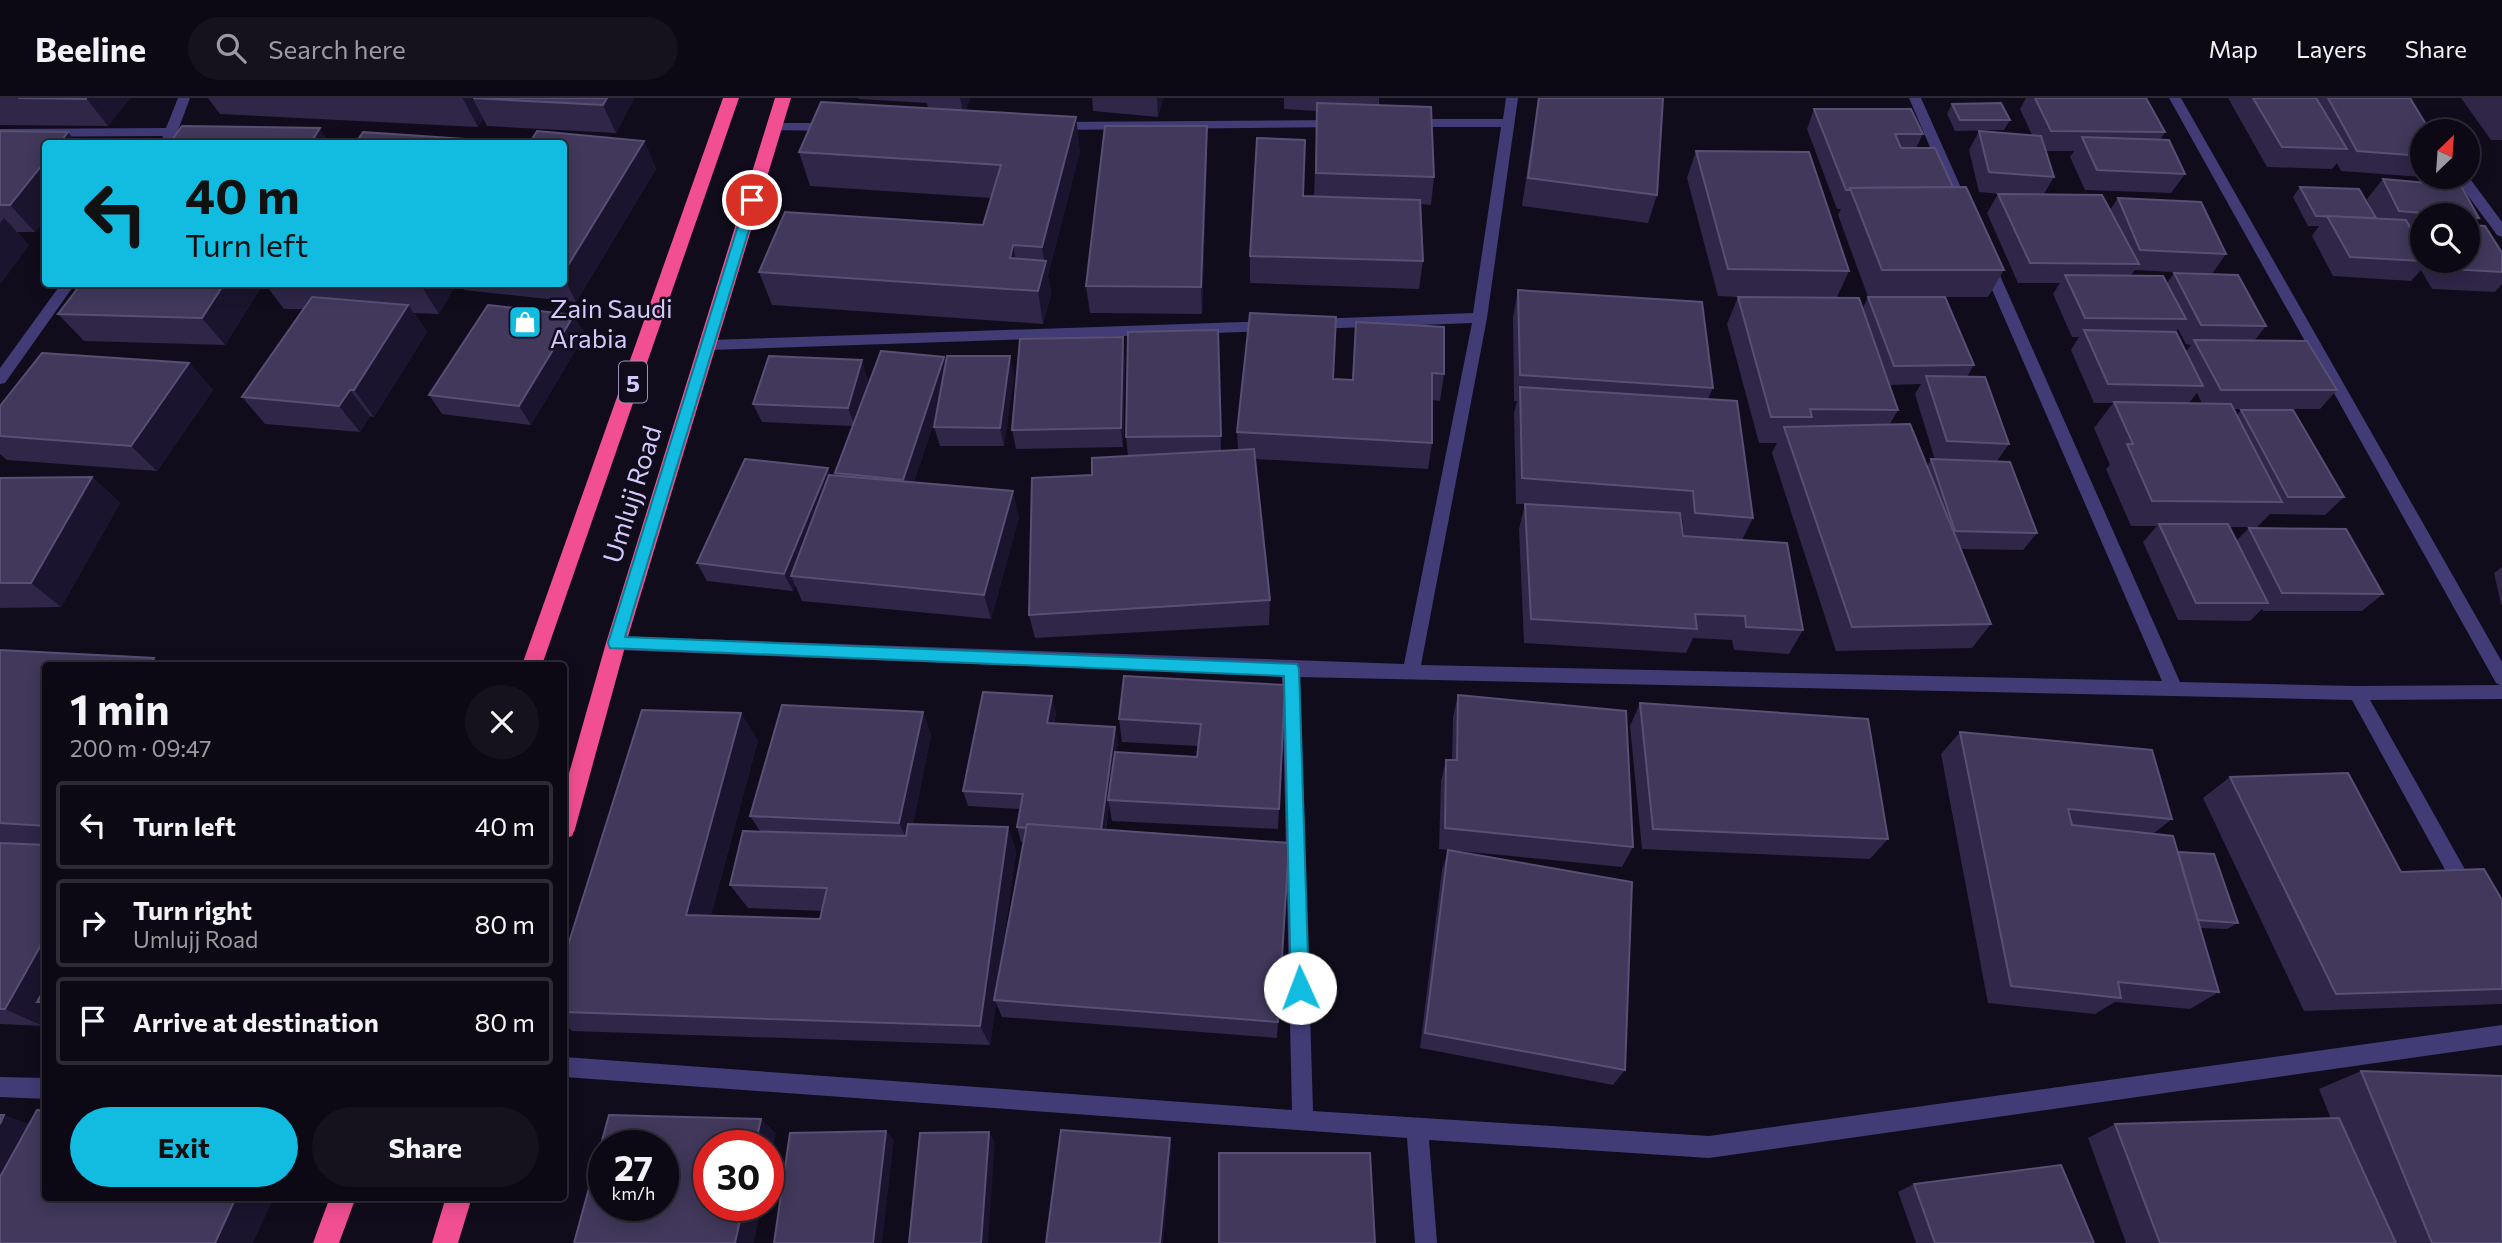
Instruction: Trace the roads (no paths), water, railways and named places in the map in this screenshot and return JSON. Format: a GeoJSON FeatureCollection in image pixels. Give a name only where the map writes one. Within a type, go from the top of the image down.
{"type":"FeatureCollection","features":[{"type":"Feature","properties":{"kind":"highway","name":"Umlujj Road"},"geometry":{"type":"LineString","coordinates":[[533,662],[731,98]]}},
{"type":"Feature","properties":{"kind":"highway","name":"Umlujj Road"},"geometry":{"type":"LineString","coordinates":[[567,818],[616,643],[783,98]]}},
{"type":"Feature","properties":{"kind":"highway"},"geometry":{"type":"LineString","coordinates":[[327,1243],[342,1201]]}},
{"type":"Feature","properties":{"kind":"highway"},"geometry":{"type":"LineString","coordinates":[[445,1243],[458,1201]]}},
{"type":"Feature","properties":{"kind":"street"},"geometry":{"type":"LineString","coordinates":[[0,133],[168,138],[184,98]]}},
{"type":"Feature","properties":{"kind":"street"},"geometry":{"type":"LineString","coordinates":[[1411,672],[1480,318],[1512,98]]}},
{"type":"Feature","properties":{"kind":"street"},"geometry":{"type":"LineString","coordinates":[[1914,98],[1970,224]]}},
{"type":"Feature","properties":{"kind":"street"},"geometry":{"type":"LineString","coordinates":[[2175,98],[2502,678]]}},
{"type":"Feature","properties":{"kind":"street"},"geometry":{"type":"LineString","coordinates":[[1398,123],[1509,123]]}},
{"type":"Feature","properties":{"kind":"street"},"geometry":{"type":"LineString","coordinates":[[1037,126],[1356,124]]}},
{"type":"Feature","properties":{"kind":"street"},"geometry":{"type":"LineString","coordinates":[[774,127],[843,127]]}},
{"type":"Feature","properties":{"kind":"street"},"geometry":{"type":"LineString","coordinates":[[2470,189],[2502,232]]}},
{"type":"Feature","properties":{"kind":"street"},"geometry":{"type":"LineString","coordinates":[[1981,249],[2174,688]]}},
{"type":"Feature","properties":{"kind":"street"},"geometry":{"type":"LineString","coordinates":[[0,379],[66,287]]}},
{"type":"Feature","properties":{"kind":"street"},"geometry":{"type":"LineString","coordinates":[[709,345],[1480,318]]}},
{"type":"Feature","properties":{"kind":"street"},"geometry":{"type":"LineString","coordinates":[[616,643],[1291,669],[2357,692],[2502,692]]}},
{"type":"Feature","properties":{"kind":"street"},"geometry":{"type":"LineString","coordinates":[[1291,669],[1303,1121]]}},
{"type":"Feature","properties":{"kind":"street"},"geometry":{"type":"LineString","coordinates":[[2357,692],[2476,908]]}},
{"type":"Feature","properties":{"kind":"street"},"geometry":{"type":"LineString","coordinates":[[567,1067],[1417,1129],[1709,1147],[2502,1035]]}},
{"type":"Feature","properties":{"kind":"street"},"geometry":{"type":"LineString","coordinates":[[0,1087],[42,1088]]}},
{"type":"Feature","properties":{"kind":"street"},"geometry":{"type":"LineString","coordinates":[[1417,1129],[1426,1243]]}},
{"type":"Feature","properties":{"kind":"place","name":"Zain Saudi Arabia"},"geometry":{"type":"Point","coordinates":[525,322]}}]}
